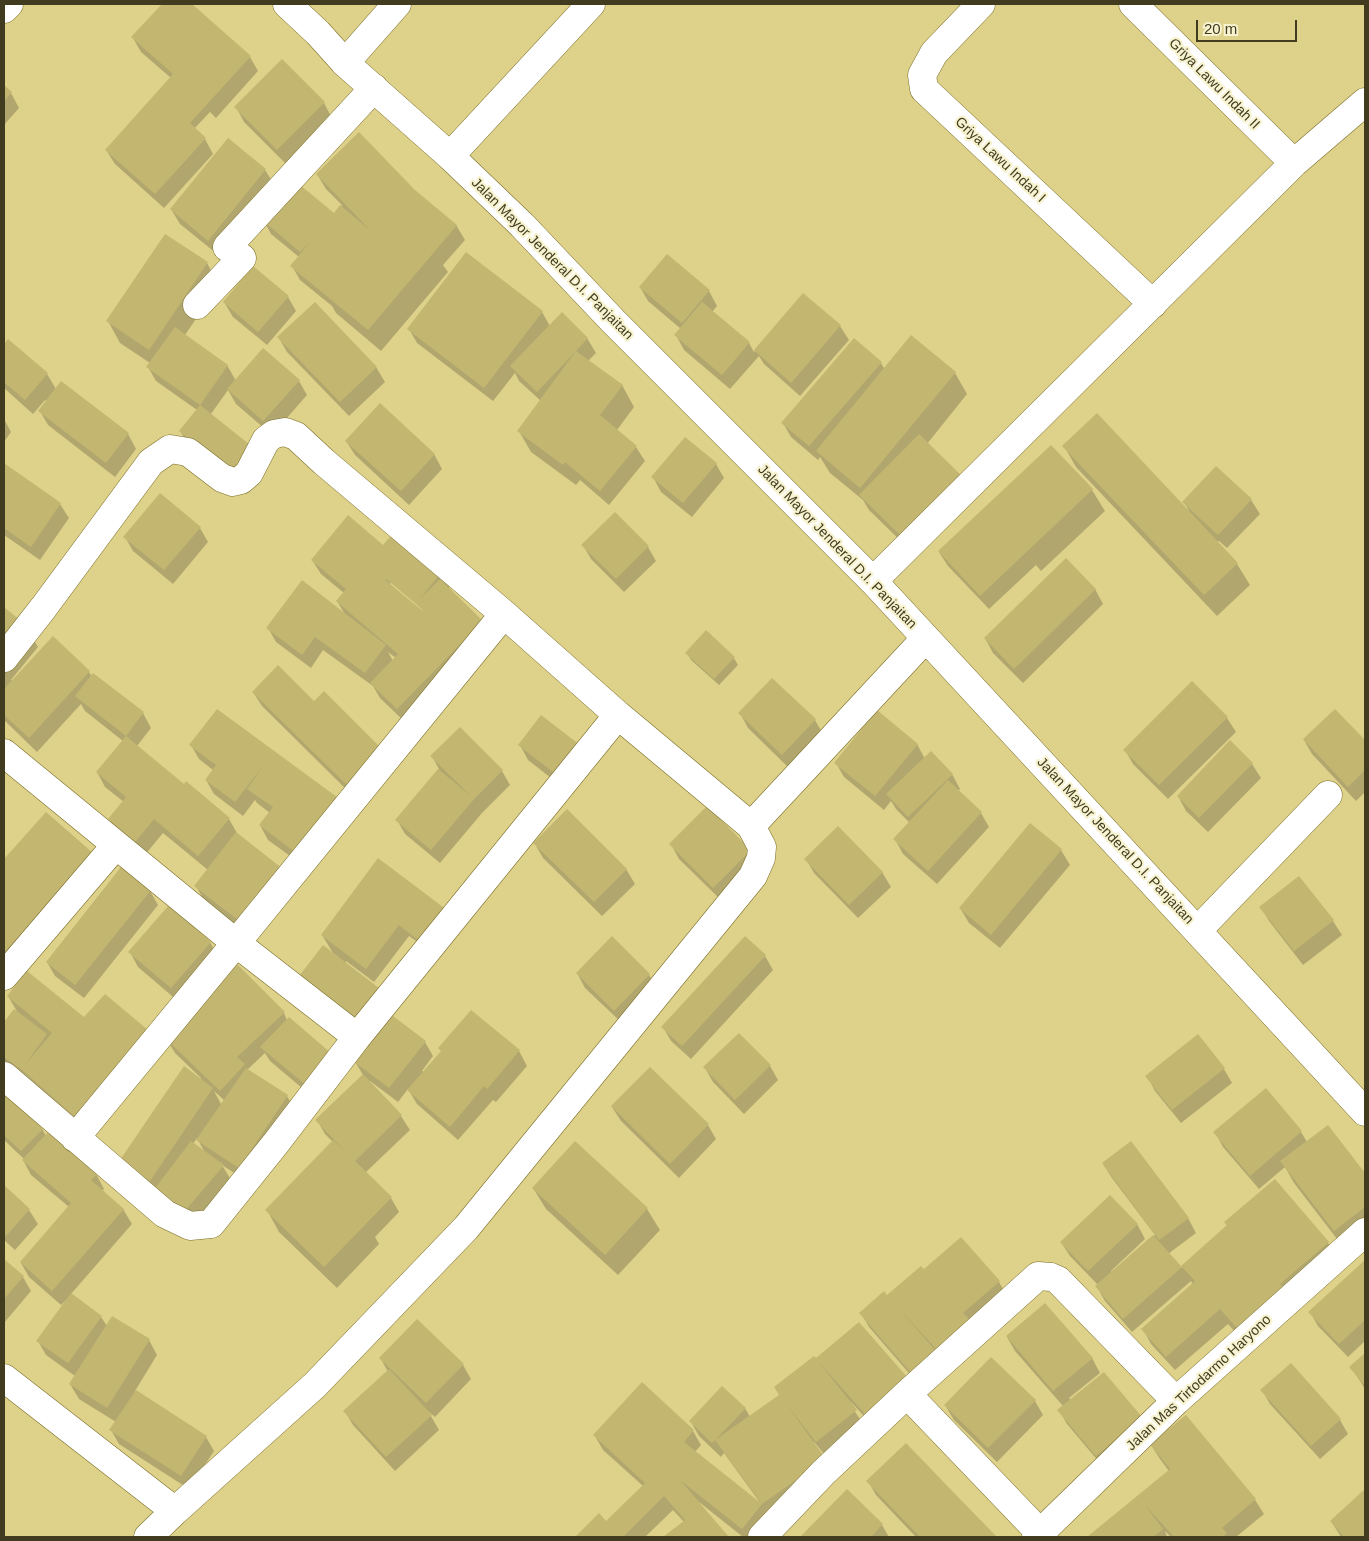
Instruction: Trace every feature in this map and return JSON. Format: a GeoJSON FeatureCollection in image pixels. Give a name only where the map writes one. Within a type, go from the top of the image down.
{"type":"FeatureCollection","features":[{"type":"Feature","properties":{"kind":"street"},"geometry":{"type":"LineString","coordinates":[[4,9],[9,4]]}},
{"type":"Feature","properties":{"kind":"street","name":"Jalan Mayor Jenderal D.I. Panjaitan"},"geometry":{"type":"LineString","coordinates":[[287,4],[346,63],[450,156],[522,224],[613,321],[873,581],[1365,1112]]}},
{"type":"Feature","properties":{"kind":"street"},"geometry":{"type":"LineString","coordinates":[[346,63],[398,4]]}},
{"type":"Feature","properties":{"kind":"street"},"geometry":{"type":"LineString","coordinates":[[450,156],[590,4]]}},
{"type":"Feature","properties":{"kind":"street","name":"Griya Lawu Indah I"},"geometry":{"type":"LineString","coordinates":[[981,4],[934,53],[922,75],[924,89],[1154,304]]}},
{"type":"Feature","properties":{"kind":"street","name":"Griya Lawu Indah II"},"geometry":{"type":"LineString","coordinates":[[1133,4],[1294,164]]}},
{"type":"Feature","properties":{"kind":"street"},"geometry":{"type":"LineString","coordinates":[[197,305],[242,258],[227,247],[374,88]]}},
{"type":"Feature","properties":{"kind":"street"},"geometry":{"type":"LineString","coordinates":[[873,581],[1294,164],[1365,102]]}},
{"type":"Feature","properties":{"kind":"street"},"geometry":{"type":"LineString","coordinates":[[4,658],[151,462],[170,449],[188,452],[222,478],[233,482],[241,480],[249,473],[266,440],[274,434],[285,432],[296,436],[324,462],[504,614],[618,715],[751,826],[762,846],[761,858],[754,876],[466,1228],[314,1384],[175,1510],[148,1537]]}},
{"type":"Feature","properties":{"kind":"street"},"geometry":{"type":"LineString","coordinates":[[75,1138],[504,614]]}},
{"type":"Feature","properties":{"kind":"street"},"geometry":{"type":"LineString","coordinates":[[751,826],[925,639]]}},
{"type":"Feature","properties":{"kind":"street"},"geometry":{"type":"LineString","coordinates":[[4,1076],[165,1214],[190,1226],[211,1224],[357,1037],[618,715]]}},
{"type":"Feature","properties":{"kind":"street"},"geometry":{"type":"LineString","coordinates":[[4,753],[236,943],[357,1037]]}},
{"type":"Feature","properties":{"kind":"street"},"geometry":{"type":"LineString","coordinates":[[1198,930],[1328,795]]}},
{"type":"Feature","properties":{"kind":"street"},"geometry":{"type":"LineString","coordinates":[[4,976],[116,845]]}},
{"type":"Feature","properties":{"kind":"street","name":"Jalan Mas Tirtodarmo Haryono"},"geometry":{"type":"LineString","coordinates":[[1040,1536],[1176,1401],[1365,1232]]}},
{"type":"Feature","properties":{"kind":"street"},"geometry":{"type":"LineString","coordinates":[[762,1537],[823,1473],[1038,1276],[1051,1277],[1058,1280],[1176,1401]]}},
{"type":"Feature","properties":{"kind":"street"},"geometry":{"type":"LineString","coordinates":[[4,1378],[175,1510]]}},
{"type":"Feature","properties":{"kind":"street"},"geometry":{"type":"LineString","coordinates":[[907,1394],[1040,1536]]}},
{"type":"Feature","properties":{"kind":"building"},"geometry":{"type":"Polygon","coordinates":[[[162,4],[192,4],[251,56],[190,123],[206,138],[155,194],[105,150],[173,74],[131,37],[162,4]]]}},
{"type":"Feature","properties":{"kind":"building"},"geometry":{"type":"Polygon","coordinates":[[[282,59],[325,102],[277,150],[234,107],[282,59]]]}},
{"type":"Feature","properties":{"kind":"building"},"geometry":{"type":"Polygon","coordinates":[[[4,85],[12,92],[4,101],[4,85]]]}},
{"type":"Feature","properties":{"kind":"building"},"geometry":{"type":"Polygon","coordinates":[[[359,132],[415,190],[457,225],[368,330],[290,266],[310,242],[300,252],[261,219],[294,180],[334,213],[340,205],[371,231],[316,174],[359,132]]]}},
{"type":"Feature","properties":{"kind":"building"},"geometry":{"type":"Polygon","coordinates":[[[228,138],[266,169],[208,241],[170,209],[228,138]]]}},
{"type":"Feature","properties":{"kind":"building"},"geometry":{"type":"Polygon","coordinates":[[[165,234],[208,262],[149,350],[106,321],[165,234]]]}},
{"type":"Feature","properties":{"kind":"building"},"geometry":{"type":"Polygon","coordinates":[[[466,252],[543,311],[484,388],[407,329],[466,252]]]}},
{"type":"Feature","properties":{"kind":"building"},"geometry":{"type":"Polygon","coordinates":[[[667,254],[710,290],[682,323],[639,287],[667,254]]]}},
{"type":"Feature","properties":{"kind":"building"},"geometry":{"type":"Polygon","coordinates":[[[253,266],[289,296],[258,332],[223,302],[253,266]]]}},
{"type":"Feature","properties":{"kind":"building"},"geometry":{"type":"Polygon","coordinates":[[[803,293],[841,325],[791,383],[754,350],[803,293]]]}},
{"type":"Feature","properties":{"kind":"building"},"geometry":{"type":"Polygon","coordinates":[[[315,302],[377,367],[340,402],[277,337],[315,302]]]}},
{"type":"Feature","properties":{"kind":"building"},"geometry":{"type":"Polygon","coordinates":[[[702,302],[750,342],[722,375],[674,335],[702,302]]]}},
{"type":"Feature","properties":{"kind":"building"},"geometry":{"type":"Polygon","coordinates":[[[562,312],[588,338],[537,392],[510,366],[562,312]]]}},
{"type":"Feature","properties":{"kind":"building"},"geometry":{"type":"Polygon","coordinates":[[[175,327],[228,365],[200,405],[146,367],[175,327]]]}},
{"type":"Feature","properties":{"kind":"building"},"geometry":{"type":"Polygon","coordinates":[[[911,335],[956,372],[860,488],[816,451],[911,335]]]}},
{"type":"Feature","properties":{"kind":"building"},"geometry":{"type":"Polygon","coordinates":[[[854,338],[882,362],[809,446],[781,423],[854,338]]]}},
{"type":"Feature","properties":{"kind":"building"},"geometry":{"type":"Polygon","coordinates":[[[8,339],[48,373],[25,400],[4,382],[4,344],[8,339]]]}},
{"type":"Feature","properties":{"kind":"building"},"geometry":{"type":"Polygon","coordinates":[[[263,348],[300,380],[263,421],[227,389],[263,348]]]}},
{"type":"Feature","properties":{"kind":"building"},"geometry":{"type":"Polygon","coordinates":[[[576,351],[623,385],[600,415],[637,446],[600,491],[565,462],[563,465],[517,431],[576,351]]]}},
{"type":"Feature","properties":{"kind":"building"},"geometry":{"type":"Polygon","coordinates":[[[61,381],[129,433],[106,463],[38,411],[61,381]]]}},
{"type":"Feature","properties":{"kind":"building"},"geometry":{"type":"Polygon","coordinates":[[[380,403],[435,454],[401,491],[345,441],[380,403]]]}},
{"type":"Feature","properties":{"kind":"building"},"geometry":{"type":"Polygon","coordinates":[[[200,405],[254,448],[233,474],[179,431],[200,405]]]}},
{"type":"Feature","properties":{"kind":"building"},"geometry":{"type":"Polygon","coordinates":[[[1097,413],[1238,563],[1204,595],[1062,446],[1097,413]]]}},
{"type":"Feature","properties":{"kind":"building"},"geometry":{"type":"Polygon","coordinates":[[[919,434],[961,475],[901,536],[859,495],[919,434]]]}},
{"type":"Feature","properties":{"kind":"building"},"geometry":{"type":"Polygon","coordinates":[[[685,437],[717,463],[683,503],[651,477],[685,437]]]}},
{"type":"Feature","properties":{"kind":"building"},"geometry":{"type":"Polygon","coordinates":[[[1051,445],[1093,489],[980,596],[938,551],[1051,445]]]}},
{"type":"Feature","properties":{"kind":"building"},"geometry":{"type":"Polygon","coordinates":[[[4,463],[61,503],[31,547],[4,528],[4,463]]]}},
{"type":"Feature","properties":{"kind":"building"},"geometry":{"type":"Polygon","coordinates":[[[1216,466],[1252,499],[1218,535],[1182,502],[1216,466]]]}},
{"type":"Feature","properties":{"kind":"building"},"geometry":{"type":"Polygon","coordinates":[[[160,493],[201,527],[164,570],[123,537],[160,493]]]}},
{"type":"Feature","properties":{"kind":"building"},"geometry":{"type":"Polygon","coordinates":[[[615,512],[649,546],[616,579],[581,545],[615,512]]]}},
{"type":"Feature","properties":{"kind":"building"},"geometry":{"type":"Polygon","coordinates":[[[348,515],[383,545],[396,530],[444,569],[419,600],[440,579],[483,621],[397,709],[370,683],[398,654],[336,601],[346,589],[311,560],[348,515]],[[386,579],[385,580],[428,615],[386,579]]]}},
{"type":"Feature","properties":{"kind":"building"},"geometry":{"type":"Polygon","coordinates":[[[1066,558],[1096,589],[1014,669],[984,638],[1066,558]]]}},
{"type":"Feature","properties":{"kind":"building"},"geometry":{"type":"Polygon","coordinates":[[[302,580],[386,645],[365,673],[315,637],[302,655],[266,628],[302,580]]]}},
{"type":"Feature","properties":{"kind":"building"},"geometry":{"type":"Polygon","coordinates":[[[4,607],[26,625],[4,653],[4,607]]]}},
{"type":"Feature","properties":{"kind":"building"},"geometry":{"type":"Polygon","coordinates":[[[706,630],[735,657],[714,679],[685,653],[706,630]]]}},
{"type":"Feature","properties":{"kind":"building"},"geometry":{"type":"Polygon","coordinates":[[[53,636],[90,671],[29,738],[4,715],[4,689],[53,636]]]}},
{"type":"Feature","properties":{"kind":"building"},"geometry":{"type":"Polygon","coordinates":[[[278,665],[314,701],[324,691],[384,751],[348,786],[252,692],[278,665]]]}},
{"type":"Feature","properties":{"kind":"building"},"geometry":{"type":"Polygon","coordinates":[[[93,673],[144,712],[126,736],[75,696],[93,673]]]}},
{"type":"Feature","properties":{"kind":"building"},"geometry":{"type":"Polygon","coordinates":[[[772,678],[816,719],[782,755],[738,713],[772,678]]]}},
{"type":"Feature","properties":{"kind":"building"},"geometry":{"type":"Polygon","coordinates":[[[1192,681],[1228,717],[1159,785],[1123,750],[1192,681]]]}},
{"type":"Feature","properties":{"kind":"building"},"geometry":{"type":"Polygon","coordinates":[[[217,709],[341,800],[299,855],[259,825],[273,807],[247,789],[266,762],[235,802],[205,780],[216,765],[189,745],[217,709]]]}},
{"type":"Feature","properties":{"kind":"building"},"geometry":{"type":"Polygon","coordinates":[[[1335,709],[1365,740],[1365,770],[1348,787],[1303,739],[1335,709]]]}},
{"type":"Feature","properties":{"kind":"building"},"geometry":{"type":"Polygon","coordinates":[[[877,710],[918,744],[875,796],[834,763],[877,710]]]}},
{"type":"Feature","properties":{"kind":"building"},"geometry":{"type":"Polygon","coordinates":[[[541,715],[580,745],[557,775],[518,745],[541,715]]]}},
{"type":"Feature","properties":{"kind":"building"},"geometry":{"type":"Polygon","coordinates":[[[460,727],[503,770],[474,799],[431,850],[395,820],[438,769],[472,797],[430,756],[460,727]]]}},
{"type":"Feature","properties":{"kind":"building"},"geometry":{"type":"Polygon","coordinates":[[[126,736],[184,784],[186,781],[230,818],[198,856],[154,819],[135,842],[108,819],[126,797],[96,772],[126,736]]]}},
{"type":"Feature","properties":{"kind":"building"},"geometry":{"type":"Polygon","coordinates":[[[1230,740],[1253,763],[1199,818],[1177,796],[1230,740]]]}},
{"type":"Feature","properties":{"kind":"building"},"geometry":{"type":"Polygon","coordinates":[[[931,751],[953,774],[908,817],[886,794],[931,751]]]}},
{"type":"Feature","properties":{"kind":"building"},"geometry":{"type":"Polygon","coordinates":[[[948,780],[982,812],[928,871],[893,839],[948,780]]]}},
{"type":"Feature","properties":{"kind":"building"},"geometry":{"type":"Polygon","coordinates":[[[707,806],[751,850],[713,888],[669,844],[707,806]]]}},
{"type":"Feature","properties":{"kind":"building"},"geometry":{"type":"Polygon","coordinates":[[[567,809],[627,869],[594,902],[533,843],[567,809]]]}},
{"type":"Feature","properties":{"kind":"building"},"geometry":{"type":"Polygon","coordinates":[[[46,812],[93,853],[4,953],[4,859],[46,812]]]}},
{"type":"Feature","properties":{"kind":"building"},"geometry":{"type":"Polygon","coordinates":[[[1030,823],[1062,849],[991,935],[959,908],[1030,823]]]}},
{"type":"Feature","properties":{"kind":"building"},"geometry":{"type":"Polygon","coordinates":[[[838,826],[883,872],[849,905],[804,859],[838,826]]]}},
{"type":"Feature","properties":{"kind":"building"},"geometry":{"type":"Polygon","coordinates":[[[236,832],[283,869],[242,923],[194,886],[236,832]]]}},
{"type":"Feature","properties":{"kind":"building"},"geometry":{"type":"Polygon","coordinates":[[[378,858],[447,910],[422,943],[399,925],[366,969],[321,935],[378,858]]]}},
{"type":"Feature","properties":{"kind":"building"},"geometry":{"type":"Polygon","coordinates":[[[121,867],[151,890],[75,985],[46,962],[121,867]]]}},
{"type":"Feature","properties":{"kind":"building"},"geometry":{"type":"Polygon","coordinates":[[[1299,876],[1334,920],[1294,951],[1259,907],[1299,876]]]}},
{"type":"Feature","properties":{"kind":"building"},"geometry":{"type":"Polygon","coordinates":[[[169,905],[211,942],[171,988],[128,952],[169,905]]]}},
{"type":"Feature","properties":{"kind":"building"},"geometry":{"type":"Polygon","coordinates":[[[612,936],[650,974],[614,1011],[576,973],[612,936]]]}},
{"type":"Feature","properties":{"kind":"building"},"geometry":{"type":"Polygon","coordinates":[[[745,936],[766,955],[682,1046],[661,1027],[745,936]]]}},
{"type":"Feature","properties":{"kind":"building"},"geometry":{"type":"Polygon","coordinates":[[[323,945],[384,992],[353,1031],[293,984],[323,945]]]}},
{"type":"Feature","properties":{"kind":"building"},"geometry":{"type":"Polygon","coordinates":[[[237,964],[285,1012],[237,1057],[245,1064],[220,1091],[165,1038],[237,964]]]}},
{"type":"Feature","properties":{"kind":"building"},"geometry":{"type":"Polygon","coordinates":[[[27,971],[84,1017],[105,994],[148,1030],[74,1116],[21,1069],[4,1057],[4,1022],[14,1009],[47,1034],[24,1066],[52,1033],[7,996],[27,971]]]}},
{"type":"Feature","properties":{"kind":"building"},"geometry":{"type":"Polygon","coordinates":[[[471,1010],[520,1050],[487,1089],[484,1086],[450,1127],[407,1090],[441,1051],[438,1048],[471,1010]]]}},
{"type":"Feature","properties":{"kind":"building"},"geometry":{"type":"Polygon","coordinates":[[[389,1013],[426,1041],[389,1088],[352,1060],[389,1013]]]}},
{"type":"Feature","properties":{"kind":"building"},"geometry":{"type":"Polygon","coordinates":[[[289,1017],[338,1059],[312,1090],[260,1047],[289,1017]]]}},
{"type":"Feature","properties":{"kind":"building"},"geometry":{"type":"Polygon","coordinates":[[[739,1033],[771,1065],[735,1100],[703,1067],[739,1033]]]}},
{"type":"Feature","properties":{"kind":"building"},"geometry":{"type":"Polygon","coordinates":[[[1198,1034],[1225,1068],[1172,1110],[1145,1076],[1198,1034]]]}},
{"type":"Feature","properties":{"kind":"building"},"geometry":{"type":"Polygon","coordinates":[[[184,1066],[213,1088],[150,1181],[120,1160],[184,1066]]]}},
{"type":"Feature","properties":{"kind":"building"},"geometry":{"type":"Polygon","coordinates":[[[650,1067],[709,1124],[670,1164],[611,1106],[650,1067]]]}},
{"type":"Feature","properties":{"kind":"building"},"geometry":{"type":"Polygon","coordinates":[[[246,1068],[288,1095],[239,1168],[196,1140],[246,1068]]]}},
{"type":"Feature","properties":{"kind":"building"},"geometry":{"type":"Polygon","coordinates":[[[363,1074],[402,1115],[355,1161],[392,1197],[324,1267],[265,1210],[333,1140],[348,1154],[315,1120],[363,1074]]]}},
{"type":"Feature","properties":{"kind":"building"},"geometry":{"type":"Polygon","coordinates":[[[1266,1088],[1302,1131],[1250,1176],[1213,1132],[1266,1088]]]}},
{"type":"Feature","properties":{"kind":"building"},"geometry":{"type":"Polygon","coordinates":[[[4,1091],[43,1129],[21,1151],[4,1135],[4,1091]]]}},
{"type":"Feature","properties":{"kind":"building"},"geometry":{"type":"Polygon","coordinates":[[[1328,1125],[1365,1173],[1365,1207],[1334,1231],[1280,1161],[1328,1125]]]}},
{"type":"Feature","properties":{"kind":"building"},"geometry":{"type":"Polygon","coordinates":[[[49,1131],[97,1174],[91,1180],[124,1209],[52,1291],[20,1262],[71,1203],[22,1160],[49,1131]]]}},
{"type":"Feature","properties":{"kind":"building"},"geometry":{"type":"Polygon","coordinates":[[[191,1141],[224,1165],[184,1212],[156,1187],[191,1141]]]}},
{"type":"Feature","properties":{"kind":"building"},"geometry":{"type":"Polygon","coordinates":[[[575,1141],[648,1208],[605,1255],[532,1188],[575,1141]]]}},
{"type":"Feature","properties":{"kind":"building"},"geometry":{"type":"Polygon","coordinates":[[[1131,1141],[1189,1218],[1159,1240],[1102,1163],[1131,1141]]]}},
{"type":"Feature","properties":{"kind":"building"},"geometry":{"type":"Polygon","coordinates":[[[1275,1179],[1329,1242],[1280,1284],[1283,1288],[1238,1329],[1220,1309],[1166,1357],[1141,1329],[1195,1281],[1182,1267],[1123,1319],[1095,1286],[1153,1235],[1181,1266],[1227,1225],[1224,1222],[1275,1179]]]}},
{"type":"Feature","properties":{"kind":"building"},"geometry":{"type":"Polygon","coordinates":[[[4,1185],[30,1209],[6,1236],[4,1234],[4,1185]]]}},
{"type":"Feature","properties":{"kind":"building"},"geometry":{"type":"Polygon","coordinates":[[[1110,1195],[1138,1224],[1088,1271],[1060,1242],[1110,1195]]]}},
{"type":"Feature","properties":{"kind":"building"},"geometry":{"type":"Polygon","coordinates":[[[961,1237],[1000,1281],[963,1313],[975,1325],[942,1355],[897,1307],[937,1352],[912,1374],[859,1313],[884,1291],[887,1295],[921,1266],[924,1269],[961,1237]]]}},
{"type":"Feature","properties":{"kind":"building"},"geometry":{"type":"Polygon","coordinates":[[[4,1259],[24,1276],[4,1299],[4,1259]]]}},
{"type":"Feature","properties":{"kind":"building"},"geometry":{"type":"Polygon","coordinates":[[[1365,1260],[1365,1320],[1339,1344],[1308,1312],[1365,1260]]]}},
{"type":"Feature","properties":{"kind":"building"},"geometry":{"type":"Polygon","coordinates":[[[71,1293],[102,1316],[68,1363],[36,1341],[71,1293]]]}},
{"type":"Feature","properties":{"kind":"building"},"geometry":{"type":"Polygon","coordinates":[[[1045,1303],[1093,1358],[1053,1391],[1006,1336],[1045,1303]]]}},
{"type":"Feature","properties":{"kind":"building"},"geometry":{"type":"Polygon","coordinates":[[[112,1316],[150,1339],[107,1408],[69,1384],[112,1316]]]}},
{"type":"Feature","properties":{"kind":"building"},"geometry":{"type":"Polygon","coordinates":[[[417,1319],[464,1364],[426,1403],[379,1358],[417,1319]]]}},
{"type":"Feature","properties":{"kind":"building"},"geometry":{"type":"Polygon","coordinates":[[[859,1322],[907,1377],[865,1414],[818,1361],[857,1410],[816,1442],[786,1404],[826,1459],[762,1504],[715,1440],[779,1395],[774,1387],[814,1356],[816,1358],[859,1322]]]}},
{"type":"Feature","properties":{"kind":"building"},"geometry":{"type":"Polygon","coordinates":[[[1365,1353],[1365,1386],[1349,1367],[1365,1353]]]}},
{"type":"Feature","properties":{"kind":"building"},"geometry":{"type":"Polygon","coordinates":[[[991,1357],[1036,1400],[988,1448],[944,1405],[991,1357]]]}},
{"type":"Feature","properties":{"kind":"building"},"geometry":{"type":"Polygon","coordinates":[[[1291,1363],[1341,1419],[1311,1446],[1260,1390],[1291,1363]]]}},
{"type":"Feature","properties":{"kind":"building"},"geometry":{"type":"Polygon","coordinates":[[[389,1369],[432,1415],[386,1457],[343,1411],[389,1369]]]}},
{"type":"Feature","properties":{"kind":"building"},"geometry":{"type":"Polygon","coordinates":[[[1104,1372],[1142,1417],[1096,1456],[1057,1410],[1104,1372]]]}},
{"type":"Feature","properties":{"kind":"building"},"geometry":{"type":"Polygon","coordinates":[[[642,1382],[694,1430],[684,1442],[762,1504],[742,1529],[680,1480],[729,1537],[663,1537],[685,1520],[664,1496],[623,1537],[575,1537],[599,1513],[606,1521],[645,1483],[593,1435],[642,1382]]]}},
{"type":"Feature","properties":{"kind":"building"},"geometry":{"type":"Polygon","coordinates":[[[722,1386],[746,1408],[712,1443],[689,1421],[722,1386]]]}},
{"type":"Feature","properties":{"kind":"building"},"geometry":{"type":"Polygon","coordinates":[[[136,1390],[207,1436],[181,1476],[109,1430],[136,1390]]]}},
{"type":"Feature","properties":{"kind":"building"},"geometry":{"type":"Polygon","coordinates":[[[1186,1415],[1256,1499],[1222,1528],[1227,1533],[1223,1537],[1174,1537],[1145,1505],[1163,1529],[1153,1537],[1087,1537],[1170,1469],[1150,1444],[1186,1415]]]}},
{"type":"Feature","properties":{"kind":"building"},"geometry":{"type":"Polygon","coordinates":[[[906,1443],[997,1537],[920,1537],[866,1481],[906,1443]]]}},
{"type":"Feature","properties":{"kind":"building"},"geometry":{"type":"Polygon","coordinates":[[[847,1489],[883,1524],[871,1537],[800,1537],[847,1489]]]}},
{"type":"Feature","properties":{"kind":"building"},"geometry":{"type":"Polygon","coordinates":[[[1365,1489],[1365,1537],[1344,1537],[1330,1521],[1365,1489]]]}}]}
